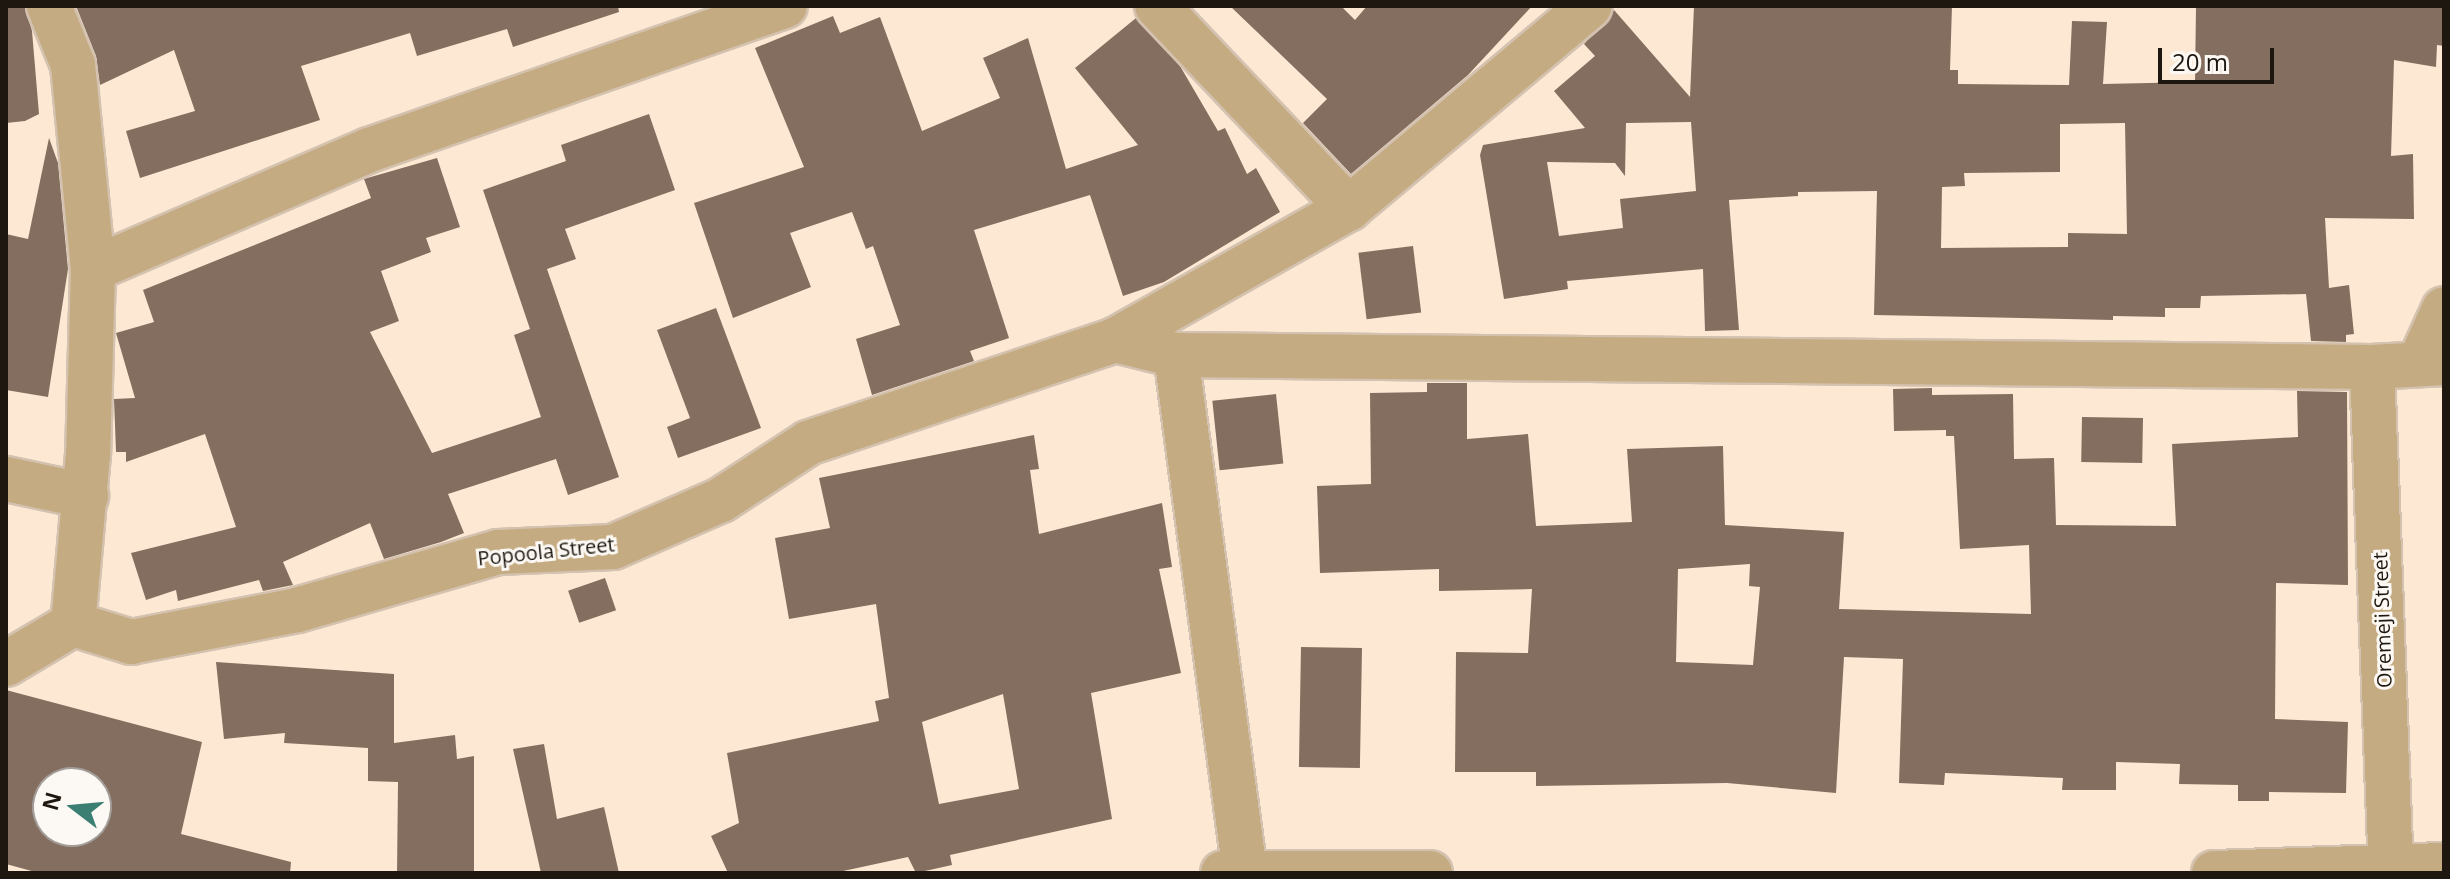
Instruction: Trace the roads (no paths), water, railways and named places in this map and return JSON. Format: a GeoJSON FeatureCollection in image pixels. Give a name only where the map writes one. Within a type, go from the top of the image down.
{"type":"FeatureCollection","features":[{"type":"Feature","properties":{"kind":"street"},"geometry":{"type":"LineString","coordinates":[[6,664],[73,624],[86,496],[93,269],[73,65],[49,6]]}},
{"type":"Feature","properties":{"kind":"street"},"geometry":{"type":"LineString","coordinates":[[93,269],[369,150],[785,6]]}},
{"type":"Feature","properties":{"kind":"street"},"geometry":{"type":"LineString","coordinates":[[1157,6],[1349,208]]}},
{"type":"Feature","properties":{"kind":"street","name":"Popoola Street"},"geometry":{"type":"LineString","coordinates":[[73,624],[131,642],[297,610],[498,552],[613,547],[721,500],[808,443],[1115,340],[1349,208],[1590,6]]}},
{"type":"Feature","properties":{"kind":"street"},"geometry":{"type":"LineString","coordinates":[[1115,340],[1176,355],[2372,367],[2432,363],[2444,309]]}},
{"type":"Feature","properties":{"kind":"street"},"geometry":{"type":"LineString","coordinates":[[1176,355],[1238,872],[1430,873]]}},
{"type":"Feature","properties":{"kind":"street","name":"Oremeji Street"},"geometry":{"type":"LineString","coordinates":[[2372,367],[2392,869]]}},
{"type":"Feature","properties":{"kind":"street"},"geometry":{"type":"LineString","coordinates":[[6,479],[86,496]]}},
{"type":"Feature","properties":{"kind":"street"},"geometry":{"type":"LineString","coordinates":[[2214,873],[2444,865]]}}]}
